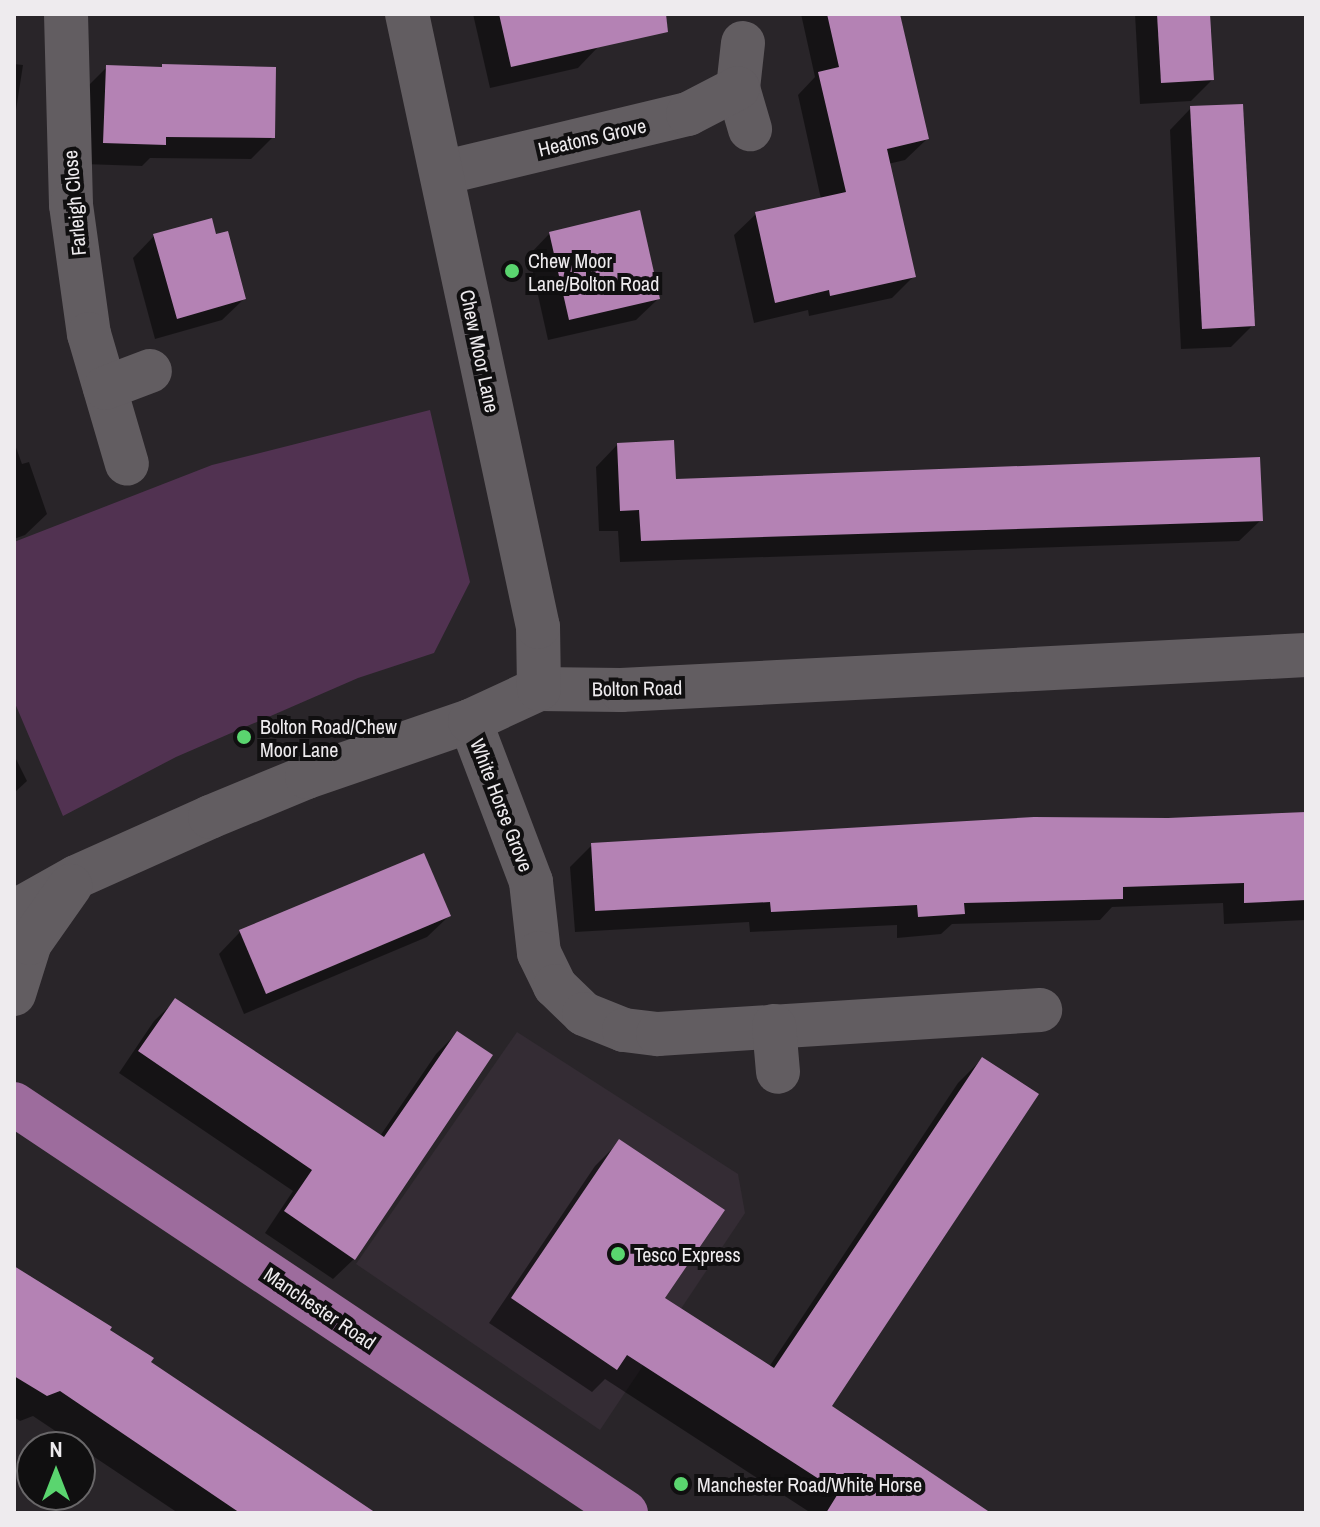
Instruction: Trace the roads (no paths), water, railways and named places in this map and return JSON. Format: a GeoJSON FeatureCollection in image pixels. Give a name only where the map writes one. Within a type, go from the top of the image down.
{"type":"FeatureCollection","features":[{"type":"Feature","properties":{"kind":"main road","name":"Manchester Road"},"geometry":{"type":"LineString","coordinates":[[15,1097],[626,1513]]}},
{"type":"Feature","properties":{"kind":"street","name":"Farleigh Close"},"geometry":{"type":"LineString","coordinates":[[66,14],[71,205],[89,334],[127,464]]}},
{"type":"Feature","properties":{"kind":"street","name":"Chew Moor Lane"},"geometry":{"type":"LineString","coordinates":[[407,14],[538,627],[539,689]]}},
{"type":"Feature","properties":{"kind":"street"},"geometry":{"type":"LineString","coordinates":[[743,43],[738,88],[750,129]]}},
{"type":"Feature","properties":{"kind":"street","name":"Heatons Grove"},"geometry":{"type":"LineString","coordinates":[[442,173],[688,114],[738,88]]}},
{"type":"Feature","properties":{"kind":"street"},"geometry":{"type":"LineString","coordinates":[[105,388],[150,371]]}},
{"type":"Feature","properties":{"kind":"street","name":"Bolton Road"},"geometry":{"type":"LineString","coordinates":[[14,912],[76,877],[307,777],[470,721],[539,689],[621,690],[1306,655]]}},
{"type":"Feature","properties":{"kind":"street","name":"White Horse Grove"},"geometry":{"type":"LineString","coordinates":[[470,721],[531,882],[539,953],[555,986],[584,1014],[624,1030],[658,1034],[1040,1010]]}},
{"type":"Feature","properties":{"kind":"street"},"geometry":{"type":"LineString","coordinates":[[14,994],[30,943],[76,877]]}},
{"type":"Feature","properties":{"kind":"street"},"geometry":{"type":"LineString","coordinates":[[774,1026],[778,1072]]}},
{"type":"Feature","properties":{"kind":"place","name":"Chew Moor Lane/Bolton Road"},"geometry":{"type":"Point","coordinates":[512,271]}},
{"type":"Feature","properties":{"kind":"place","name":"Bolton Road/Chew Moor Lane"},"geometry":{"type":"Point","coordinates":[244,737]}},
{"type":"Feature","properties":{"kind":"place","name":"Tesco Express"},"geometry":{"type":"Point","coordinates":[618,1254]}},
{"type":"Feature","properties":{"kind":"place","name":"Manchester Road/White Horse"},"geometry":{"type":"Point","coordinates":[681,1484]}}]}
